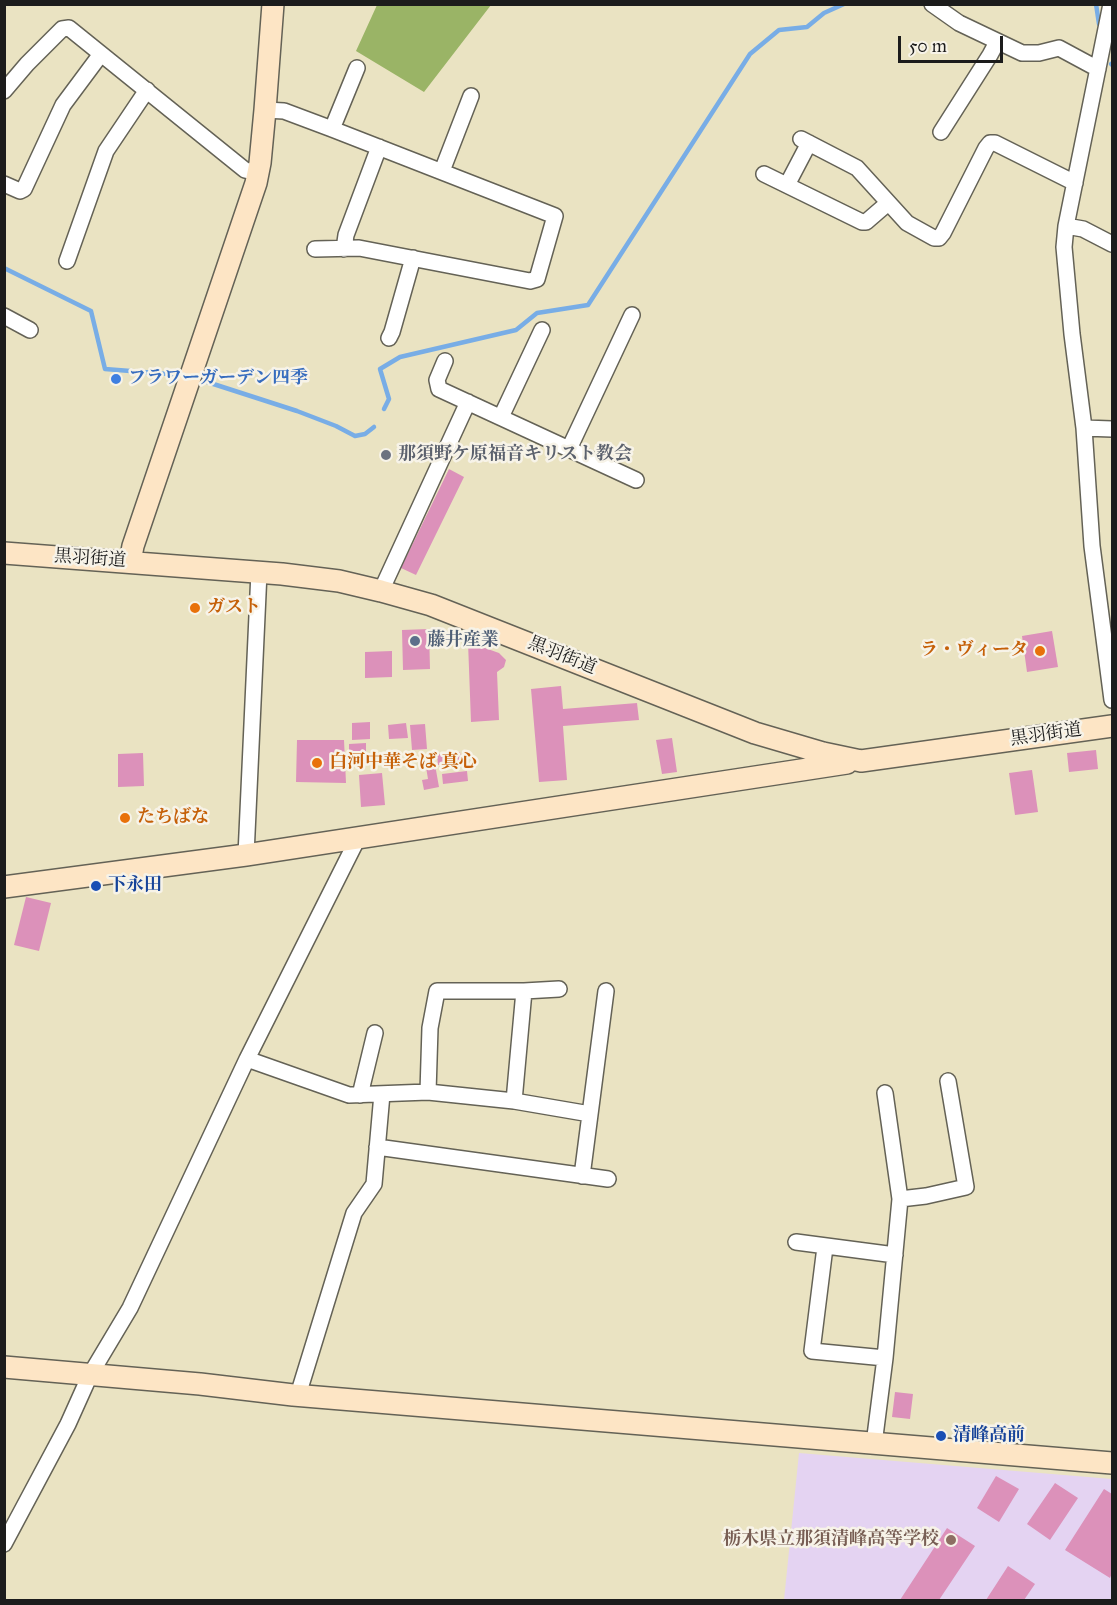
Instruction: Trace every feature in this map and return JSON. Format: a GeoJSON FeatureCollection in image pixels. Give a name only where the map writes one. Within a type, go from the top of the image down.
{"type":"FeatureCollection","features":[{"type":"Feature","properties":{"kind":"street"},"geometry":{"type":"LineString","coordinates":[[130,562],[133,546],[235,248],[258,173],[273,4]]}},
{"type":"Feature","properties":{"kind":"street"},"geometry":{"type":"LineString","coordinates":[[932,4],[960,23],[1022,53],[1039,53],[1059,48],[1098,69]]}},
{"type":"Feature","properties":{"kind":"street"},"geometry":{"type":"LineString","coordinates":[[1111,4],[1066,226],[1064,247],[1084,428],[1092,546],[1113,700]]}},
{"type":"Feature","properties":{"kind":"street"},"geometry":{"type":"LineString","coordinates":[[4,91],[27,64],[62,30],[69,28],[245,170],[258,173]]}},
{"type":"Feature","properties":{"kind":"street"},"geometry":{"type":"LineString","coordinates":[[941,132],[997,42]]}},
{"type":"Feature","properties":{"kind":"street"},"geometry":{"type":"LineString","coordinates":[[4,184],[20,191],[24,189],[63,105],[101,54]]}},
{"type":"Feature","properties":{"kind":"street"},"geometry":{"type":"LineString","coordinates":[[332,129],[357,68]]}},
{"type":"Feature","properties":{"kind":"street"},"geometry":{"type":"LineString","coordinates":[[67,261],[106,151],[147,90]]}},
{"type":"Feature","properties":{"kind":"street"},"geometry":{"type":"LineString","coordinates":[[441,171],[471,96]]}},
{"type":"Feature","properties":{"kind":"street"},"geometry":{"type":"LineString","coordinates":[[265,110],[284,111],[555,216],[537,279],[530,281],[359,248],[315,249]]}},
{"type":"Feature","properties":{"kind":"street"},"geometry":{"type":"LineString","coordinates":[[787,185],[805,141],[857,168],[907,223],[927,236],[939,238],[986,147],[990,144],[995,143],[1075,183]]}},
{"type":"Feature","properties":{"kind":"street"},"geometry":{"type":"LineString","coordinates":[[344,249],[346,235],[379,147]]}},
{"type":"Feature","properties":{"kind":"street"},"geometry":{"type":"LineString","coordinates":[[764,174],[862,222],[866,222],[888,203]]}},
{"type":"Feature","properties":{"kind":"street"},"geometry":{"type":"LineString","coordinates":[[1066,226],[1083,229],[1113,244]]}},
{"type":"Feature","properties":{"kind":"street"},"geometry":{"type":"LineString","coordinates":[[389,338],[393,332],[413,258]]}},
{"type":"Feature","properties":{"kind":"street"},"geometry":{"type":"LineString","coordinates":[[569,449],[632,315]]}},
{"type":"Feature","properties":{"kind":"street"},"geometry":{"type":"LineString","coordinates":[[4,316],[30,330]]}},
{"type":"Feature","properties":{"kind":"street"},"geometry":{"type":"LineString","coordinates":[[501,417],[542,330]]}},
{"type":"Feature","properties":{"kind":"street"},"geometry":{"type":"LineString","coordinates":[[445,361],[436,380],[439,389],[636,480]]}},
{"type":"Feature","properties":{"kind":"street"},"geometry":{"type":"LineString","coordinates":[[381,591],[387,573],[468,402]]}},
{"type":"Feature","properties":{"kind":"street"},"geometry":{"type":"LineString","coordinates":[[1084,428],[1113,429]]}},
{"type":"Feature","properties":{"kind":"street","name":"黒羽街道"},"geometry":{"type":"LineString","coordinates":[[4,553],[259,572],[339,581],[381,591],[431,605],[755,733],[823,753],[861,761],[1113,726]]}},
{"type":"Feature","properties":{"kind":"street"},"geometry":{"type":"LineString","coordinates":[[246,855],[259,572]]}},
{"type":"Feature","properties":{"kind":"street"},"geometry":{"type":"LineString","coordinates":[[4,888],[246,855],[861,761]]}},
{"type":"Feature","properties":{"kind":"street"},"geometry":{"type":"LineString","coordinates":[[4,1544],[68,1424],[90,1375],[130,1308],[247,1059],[359,836]]}},
{"type":"Feature","properties":{"kind":"street"},"geometry":{"type":"LineString","coordinates":[[428,1092],[430,1028],[437,991],[559,989]]}},
{"type":"Feature","properties":{"kind":"street"},"geometry":{"type":"LineString","coordinates":[[514,1101],[524,991]]}},
{"type":"Feature","properties":{"kind":"street"},"geometry":{"type":"LineString","coordinates":[[582,1176],[606,991]]}},
{"type":"Feature","properties":{"kind":"street"},"geometry":{"type":"LineString","coordinates":[[360,1095],[375,1033]]}},
{"type":"Feature","properties":{"kind":"street"},"geometry":{"type":"LineString","coordinates":[[247,1059],[349,1095],[428,1092],[514,1101],[590,1114]]}},
{"type":"Feature","properties":{"kind":"street"},"geometry":{"type":"LineString","coordinates":[[900,1199],[966,1187],[948,1081]]}},
{"type":"Feature","properties":{"kind":"street"},"geometry":{"type":"LineString","coordinates":[[874,1444],[885,1358],[900,1199],[885,1093]]}},
{"type":"Feature","properties":{"kind":"street"},"geometry":{"type":"LineString","coordinates":[[298,1395],[354,1213],[374,1184],[382,1094]]}},
{"type":"Feature","properties":{"kind":"street"},"geometry":{"type":"LineString","coordinates":[[377,1147],[608,1179]]}},
{"type":"Feature","properties":{"kind":"street"},"geometry":{"type":"LineString","coordinates":[[796,1242],[895,1255]]}},
{"type":"Feature","properties":{"kind":"street"},"geometry":{"type":"LineString","coordinates":[[825,1247],[812,1351],[885,1358]]}},
{"type":"Feature","properties":{"kind":"street"},"geometry":{"type":"LineString","coordinates":[[4,1367],[298,1395],[1113,1463]]}},
{"type":"Feature","properties":{"kind":"shaded area","name":"栃木県立那須清峰高等学校"},"geometry":{"type":"Polygon","coordinates":[[[799,1453],[1112,1479],[1112,1600],[784,1600],[799,1453]]]}},
{"type":"Feature","properties":{"kind":"green space"},"geometry":{"type":"Polygon","coordinates":[[[377,4],[491,5],[424,92],[356,51],[377,4]]]}},
{"type":"Feature","properties":{"kind":"building"},"geometry":{"type":"Polygon","coordinates":[[[449,469],[464,477],[416,575],[401,568],[449,469]]]}},
{"type":"Feature","properties":{"kind":"building"},"geometry":{"type":"Polygon","coordinates":[[[429,629],[430,669],[403,670],[402,630],[429,629]]]}},
{"type":"Feature","properties":{"kind":"building","name":"ラ・ヴィータ"},"geometry":{"type":"Polygon","coordinates":[[[1052,631],[1058,667],[1027,672],[1022,636],[1052,631]]]}},
{"type":"Feature","properties":{"kind":"building"},"geometry":{"type":"Polygon","coordinates":[[[468,642],[499,653],[506,660],[504,667],[497,672],[499,720],[471,722],[468,642]]]}},
{"type":"Feature","properties":{"kind":"building"},"geometry":{"type":"Polygon","coordinates":[[[392,651],[392,677],[365,678],[365,652],[392,651]]]}},
{"type":"Feature","properties":{"kind":"building"},"geometry":{"type":"Polygon","coordinates":[[[561,686],[563,709],[637,703],[639,720],[563,726],[567,780],[539,782],[531,689],[561,686]]]}},
{"type":"Feature","properties":{"kind":"building"},"geometry":{"type":"Polygon","coordinates":[[[370,722],[370,739],[352,740],[352,723],[370,722]]]}},
{"type":"Feature","properties":{"kind":"building"},"geometry":{"type":"Polygon","coordinates":[[[406,723],[408,738],[389,739],[388,725],[406,723]]]}},
{"type":"Feature","properties":{"kind":"building"},"geometry":{"type":"Polygon","coordinates":[[[425,724],[427,749],[412,750],[410,725],[425,724]]]}},
{"type":"Feature","properties":{"kind":"building"},"geometry":{"type":"Polygon","coordinates":[[[672,738],[677,772],[662,774],[656,740],[672,738]]]}},
{"type":"Feature","properties":{"kind":"building"},"geometry":{"type":"Polygon","coordinates":[[[297,740],[344,740],[346,783],[296,782],[297,740]]]}},
{"type":"Feature","properties":{"kind":"building"},"geometry":{"type":"Polygon","coordinates":[[[366,743],[366,759],[349,760],[349,744],[366,743]]]}},
{"type":"Feature","properties":{"kind":"building"},"geometry":{"type":"Polygon","coordinates":[[[1096,750],[1098,769],[1069,772],[1067,753],[1096,750]]]}},
{"type":"Feature","properties":{"kind":"building"},"geometry":{"type":"Polygon","coordinates":[[[460,752],[462,763],[438,765],[437,754],[460,752]]]}},
{"type":"Feature","properties":{"kind":"building"},"geometry":{"type":"Polygon","coordinates":[[[143,753],[144,786],[118,787],[118,754],[143,753]]]}},
{"type":"Feature","properties":{"kind":"building"},"geometry":{"type":"Polygon","coordinates":[[[434,759],[439,787],[424,790],[422,780],[428,779],[425,761],[434,759]]]}},
{"type":"Feature","properties":{"kind":"building"},"geometry":{"type":"Polygon","coordinates":[[[1032,770],[1038,812],[1015,815],[1009,773],[1032,770]]]}},
{"type":"Feature","properties":{"kind":"building"},"geometry":{"type":"Polygon","coordinates":[[[467,771],[468,781],[443,784],[442,774],[467,771]]]}},
{"type":"Feature","properties":{"kind":"building"},"geometry":{"type":"Polygon","coordinates":[[[382,773],[385,805],[361,807],[359,775],[382,773]]]}},
{"type":"Feature","properties":{"kind":"building"},"geometry":{"type":"Polygon","coordinates":[[[26,897],[51,903],[39,951],[14,945],[26,897]]]}},
{"type":"Feature","properties":{"kind":"building"},"geometry":{"type":"Polygon","coordinates":[[[895,1392],[913,1394],[910,1419],[892,1417],[895,1392]]]}},
{"type":"Feature","properties":{"kind":"building"},"geometry":{"type":"Polygon","coordinates":[[[996,1476],[1019,1489],[999,1522],[977,1508],[996,1476]]]}},
{"type":"Feature","properties":{"kind":"building"},"geometry":{"type":"Polygon","coordinates":[[[1055,1483],[1078,1498],[1050,1540],[1027,1524],[1055,1483]]]}},
{"type":"Feature","properties":{"kind":"building"},"geometry":{"type":"Polygon","coordinates":[[[1104,1489],[1112,1494],[1112,1573],[1110,1578],[1065,1550],[1104,1489]]]}},
{"type":"Feature","properties":{"kind":"building"},"geometry":{"type":"Polygon","coordinates":[[[947,1528],[975,1546],[939,1600],[900,1600],[947,1528]]]}},
{"type":"Feature","properties":{"kind":"building"},"geometry":{"type":"Polygon","coordinates":[[[1008,1566],[1035,1584],[1024,1600],[986,1600],[1008,1566]]]}},
{"type":"Feature","properties":{"kind":"waterway"},"geometry":{"type":"LineString","coordinates":[[384,409],[389,399],[380,369],[400,357],[516,330],[537,313],[588,305],[750,54],[779,30],[807,27],[824,13],[844,4]]}},
{"type":"Feature","properties":{"kind":"waterway"},"geometry":{"type":"LineString","coordinates":[[1096,4],[1099,24]]}},
{"type":"Feature","properties":{"kind":"waterway"},"geometry":{"type":"LineString","coordinates":[[4,268],[91,311],[105,369],[181,375]]}},
{"type":"Feature","properties":{"kind":"waterway"},"geometry":{"type":"LineString","coordinates":[[201,380],[297,411],[355,436],[365,434],[374,427]]}},
{"type":"Feature","properties":{"kind":"place","name":"フラワーガーデン四季"},"geometry":{"type":"Point","coordinates":[116,379]}},
{"type":"Feature","properties":{"kind":"place","name":"那須野ケ原福音キリスト教会"},"geometry":{"type":"Point","coordinates":[386,455]}},
{"type":"Feature","properties":{"kind":"place","name":"ガスト"},"geometry":{"type":"Point","coordinates":[195,608]}},
{"type":"Feature","properties":{"kind":"place","name":"藤井産業"},"geometry":{"type":"Point","coordinates":[415,641]}},
{"type":"Feature","properties":{"kind":"place","name":"ラ・ヴィータ"},"geometry":{"type":"Point","coordinates":[1040,651]}},
{"type":"Feature","properties":{"kind":"place","name":"白河中華そば 真心"},"geometry":{"type":"Point","coordinates":[317,763]}},
{"type":"Feature","properties":{"kind":"place","name":"たちばな"},"geometry":{"type":"Point","coordinates":[125,818]}},
{"type":"Feature","properties":{"kind":"place","name":"下永田"},"geometry":{"type":"Point","coordinates":[96,886]}},
{"type":"Feature","properties":{"kind":"place","name":"清峰高前"},"geometry":{"type":"Point","coordinates":[941,1436]}},
{"type":"Feature","properties":{"kind":"place","name":"栃木県立那須清峰高等学校"},"geometry":{"type":"Point","coordinates":[951,1540]}}]}
